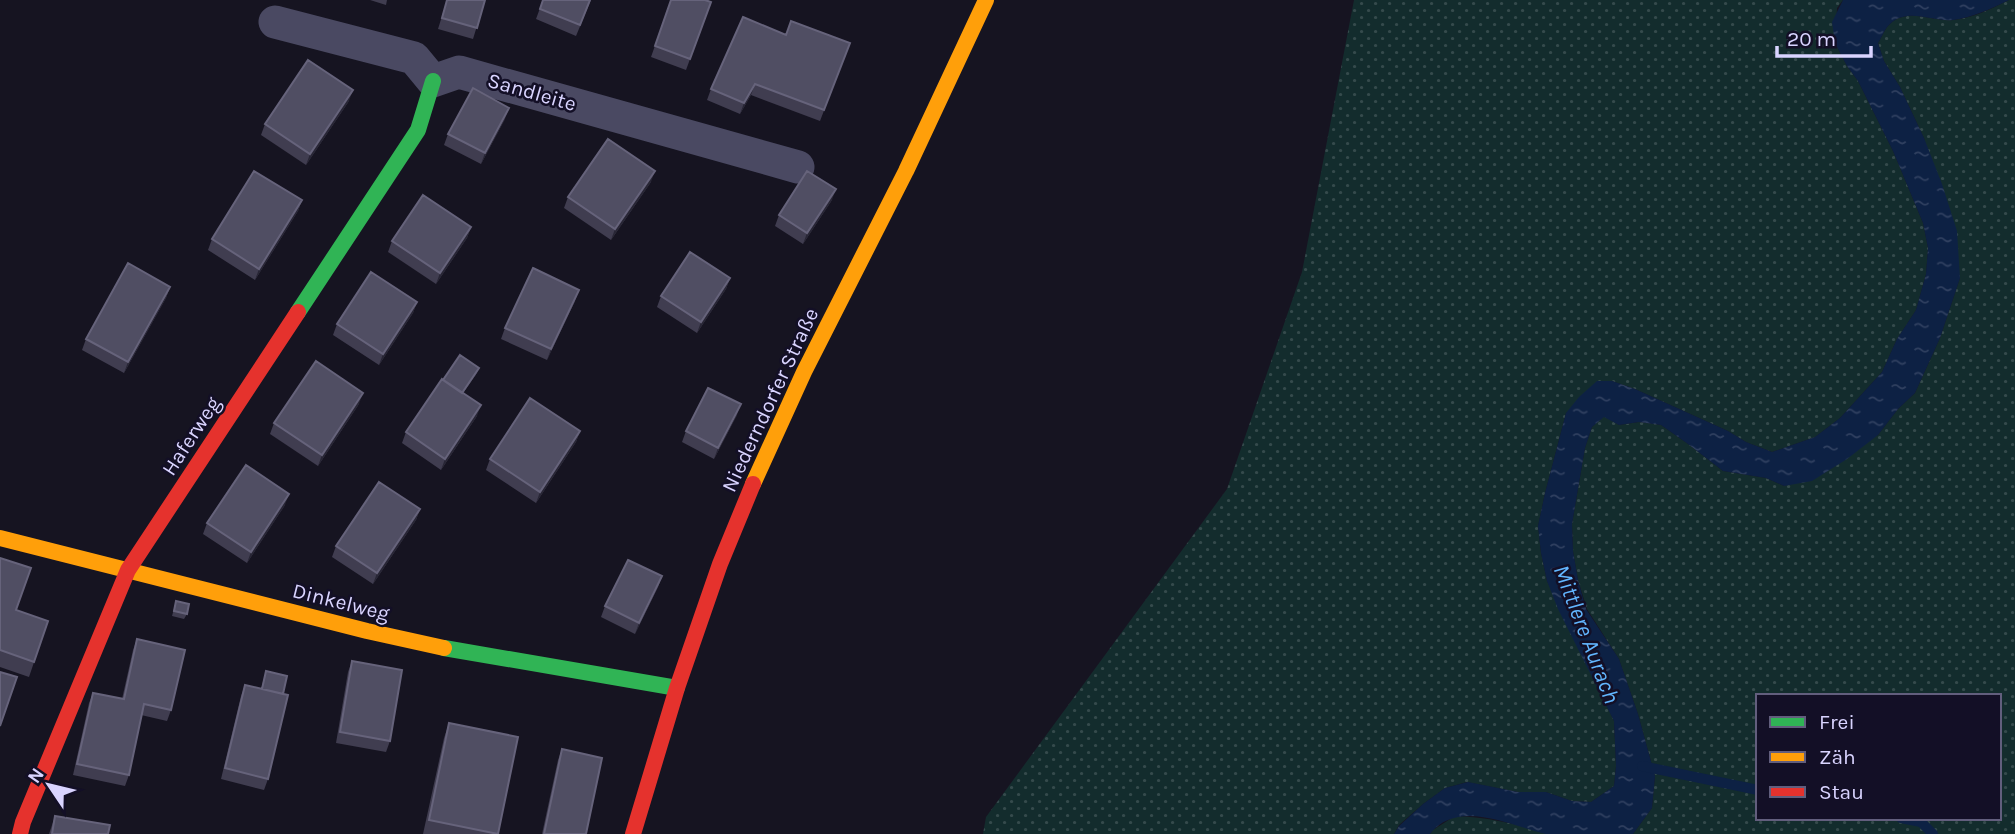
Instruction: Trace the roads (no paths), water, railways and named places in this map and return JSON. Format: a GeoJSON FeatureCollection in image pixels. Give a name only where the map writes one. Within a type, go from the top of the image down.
{"type":"FeatureCollection","features":[{"type":"Feature","properties":{"kind":"street","name":"Niederndorfer Straße"},"geometry":{"type":"LineString","coordinates":[[633,834],[677,688],[720,564],[761,464],[804,372],[906,171],[986,0]]}},
{"type":"Feature","properties":{"kind":"street"},"geometry":{"type":"LineString","coordinates":[[275,22],[414,58],[433,81]]}},
{"type":"Feature","properties":{"kind":"street","name":"Sandleite"},"geometry":{"type":"LineString","coordinates":[[433,81],[459,72],[798,167]]}},
{"type":"Feature","properties":{"kind":"street","name":"Haferweg"},"geometry":{"type":"LineString","coordinates":[[20,834],[128,570],[418,130],[433,81]]}},
{"type":"Feature","properties":{"kind":"street","name":"Dinkelweg"},"geometry":{"type":"LineString","coordinates":[[0,538],[368,631],[454,650],[677,688]]}},
{"type":"Feature","properties":{"kind":"water","name":"Mittlere Aurach"},"geometry":{"type":"Polygon","coordinates":[[[1843,0],[2009,0],[1968,17],[1953,20],[1904,16],[1888,26],[1878,43],[1884,61],[1900,87],[1924,138],[1957,231],[1960,278],[1940,338],[1915,393],[1898,409],[1878,435],[1847,459],[1812,481],[1784,486],[1766,478],[1723,471],[1661,425],[1639,422],[1619,425],[1604,417],[1592,427],[1585,448],[1572,524],[1573,551],[1586,609],[1619,659],[1638,714],[1655,776],[1652,808],[1633,834],[1546,834],[1501,821],[1470,816],[1442,823],[1430,834],[1394,834],[1423,804],[1445,788],[1468,782],[1518,792],[1546,792],[1572,801],[1591,802],[1614,786],[1614,721],[1558,609],[1547,581],[1538,526],[1566,413],[1579,397],[1597,381],[1612,381],[1772,452],[1815,437],[1840,418],[1882,372],[1897,339],[1916,310],[1926,274],[1928,248],[1923,223],[1893,151],[1858,81],[1835,43],[1832,22],[1843,0]]]}},
{"type":"Feature","properties":{"kind":"waterway"},"geometry":{"type":"LineString","coordinates":[[1642,766],[1756,790]]}},
{"type":"Feature","properties":{"kind":"waterway"},"geometry":{"type":"LineString","coordinates":[[1911,820],[1921,822],[1933,834]]}}]}
